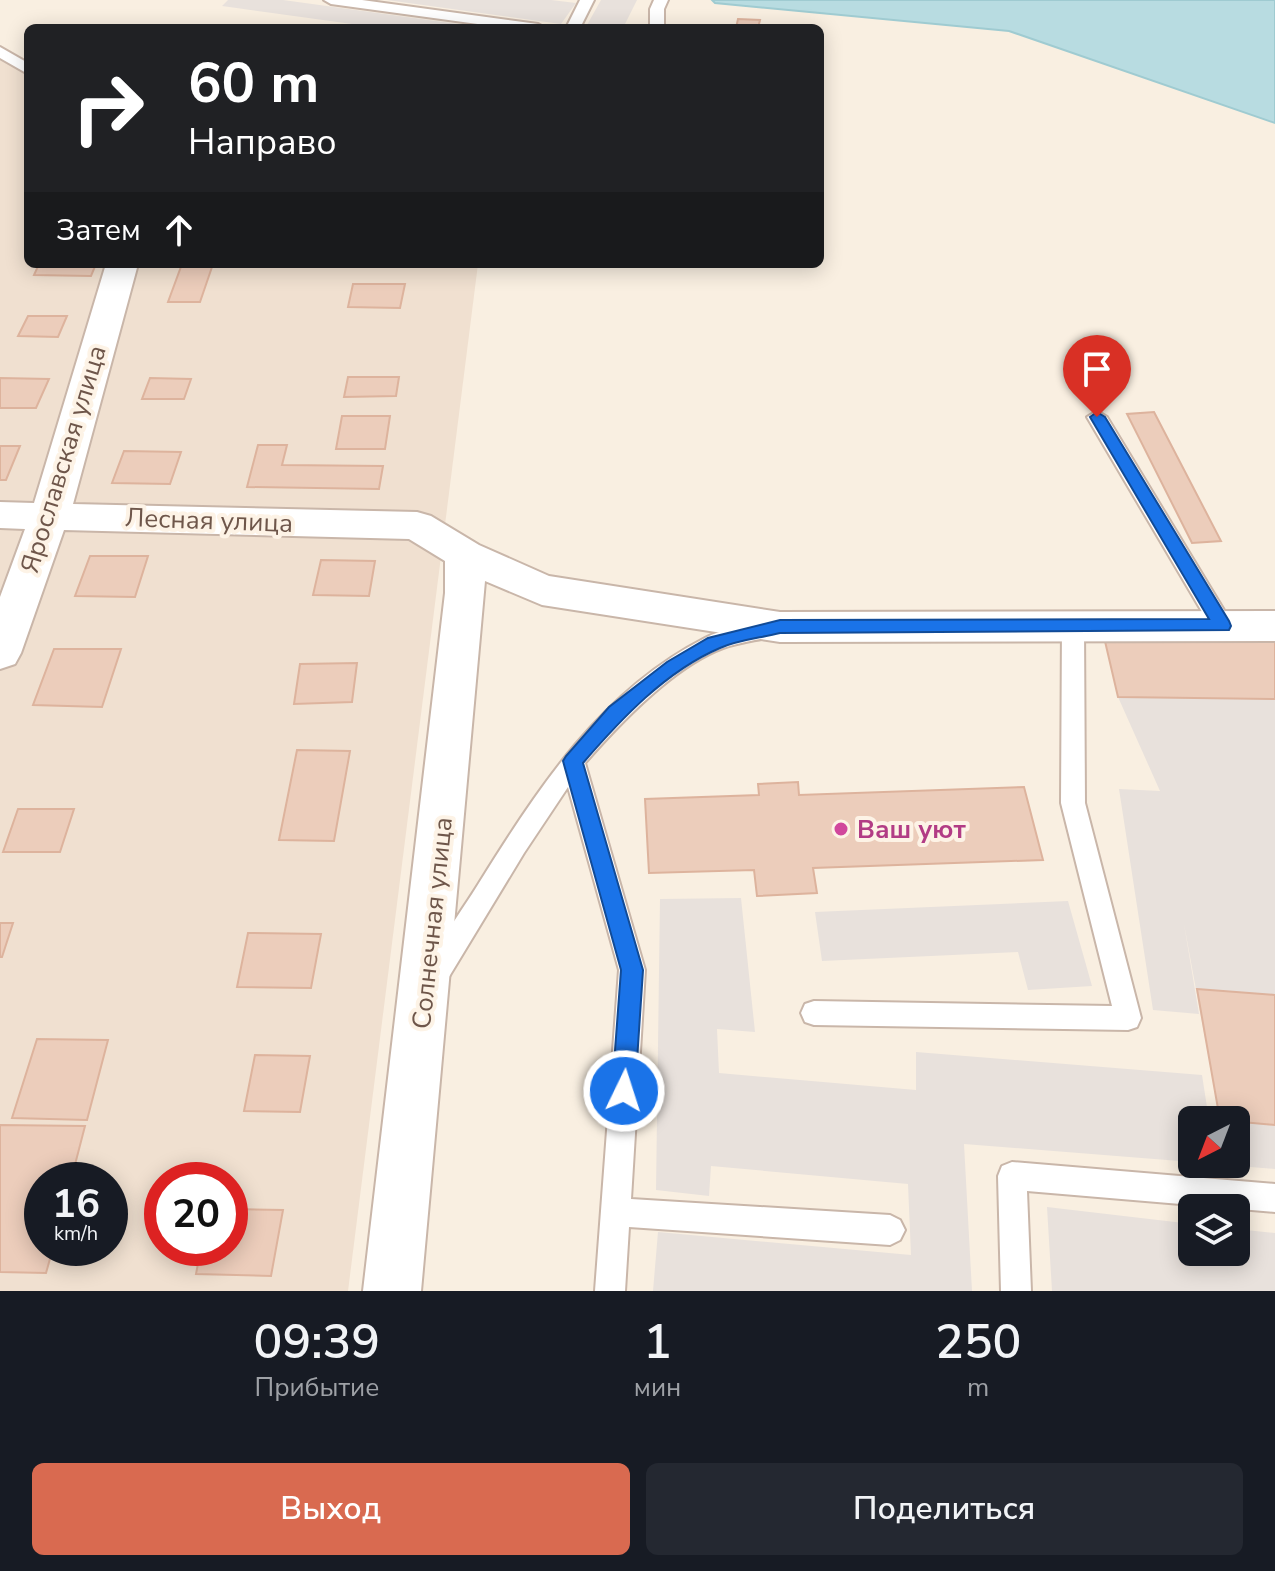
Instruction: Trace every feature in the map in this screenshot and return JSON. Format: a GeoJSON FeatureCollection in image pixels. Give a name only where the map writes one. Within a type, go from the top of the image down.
{"type":"FeatureCollection","features":[{"type":"Feature","properties":{"kind":"street","name":"Ярославская улица"},"geometry":{"type":"LineString","coordinates":[[0,653],[50,515],[121,268]]}},
{"type":"Feature","properties":{"kind":"street","name":"Лесная улица"},"geometry":{"type":"LineString","coordinates":[[0,515],[417,526],[465,555]]}},
{"type":"Feature","properties":{"kind":"street"},"geometry":{"type":"LineString","coordinates":[[465,555],[542,590],[780,627],[1275,626]]}},
{"type":"Feature","properties":{"kind":"street","name":"Солнечная улица"},"geometry":{"type":"LineString","coordinates":[[392,1291],[465,593],[465,555]]}},
{"type":"Feature","properties":{"kind":"lane"},"geometry":{"type":"LineString","coordinates":[[331,0],[508,24]]}},
{"type":"Feature","properties":{"kind":"lane"},"geometry":{"type":"LineString","coordinates":[[573,24],[587,0]]}},
{"type":"Feature","properties":{"kind":"lane"},"geometry":{"type":"LineString","coordinates":[[657,24],[657,9],[661,0]]}},
{"type":"Feature","properties":{"kind":"lane"},"geometry":{"type":"LineString","coordinates":[[0,51],[24,67]]}},
{"type":"Feature","properties":{"kind":"lane"},"geometry":{"type":"LineString","coordinates":[[1097,417],[1222,626]]}},
{"type":"Feature","properties":{"kind":"lane"},"geometry":{"type":"LineString","coordinates":[[814,1013],[1128,1018],[1073,803],[1073,625]]}},
{"type":"Feature","properties":{"kind":"lane"},"geometry":{"type":"LineString","coordinates":[[425,994],[515,846],[573,761],[616,712],[673,667],[715,642],[780,627]]}},
{"type":"Feature","properties":{"kind":"lane"},"geometry":{"type":"LineString","coordinates":[[573,761],[632,970],[610,1291]]}},
{"type":"Feature","properties":{"kind":"lane"},"geometry":{"type":"LineString","coordinates":[[1016,1291],[1012,1176],[1275,1198]]}},
{"type":"Feature","properties":{"kind":"lane"},"geometry":{"type":"LineString","coordinates":[[615,1212],[890,1230]]}},
{"type":"Feature","properties":{"kind":"shaded area"},"geometry":{"type":"Polygon","coordinates":[[[228,0],[283,0],[458,24],[352,24],[222,6],[228,0]]]}},
{"type":"Feature","properties":{"kind":"shaded area"},"geometry":{"type":"Polygon","coordinates":[[[387,0],[551,0],[576,3],[561,24],[387,0]]]}},
{"type":"Feature","properties":{"kind":"shaded area"},"geometry":{"type":"Polygon","coordinates":[[[601,0],[637,0],[625,24],[588,24],[601,0]]]}},
{"type":"Feature","properties":{"kind":"shaded area"},"geometry":{"type":"Polygon","coordinates":[[[0,55],[24,74],[24,268],[477,268],[348,1291],[0,1291],[0,55]]]}},
{"type":"Feature","properties":{"kind":"shaded area"},"geometry":{"type":"Polygon","coordinates":[[[1104,637],[1275,643],[1275,1169],[1250,1167],[1250,1106],[1217,1106],[1184,924],[1199,1014],[1153,1010],[1119,789],[1160,791],[1118,697],[1104,637]]]}},
{"type":"Feature","properties":{"kind":"shaded area"},"geometry":{"type":"Polygon","coordinates":[[[741,898],[755,1032],[717,1029],[719,1073],[916,1090],[916,1052],[1202,1075],[1207,1106],[1178,1106],[1178,1161],[964,1144],[972,1291],[653,1291],[658,1232],[911,1255],[908,1184],[711,1166],[709,1196],[656,1190],[660,899],[741,898]]]}},
{"type":"Feature","properties":{"kind":"shaded area"},"geometry":{"type":"Polygon","coordinates":[[[1068,901],[1092,986],[1028,990],[1018,952],[822,961],[815,912],[1068,901]]]}},
{"type":"Feature","properties":{"kind":"shaded area"},"geometry":{"type":"Polygon","coordinates":[[[1047,1207],[1178,1222],[1178,1266],[1250,1266],[1250,1230],[1275,1233],[1275,1291],[1052,1291],[1047,1207]]]}},
{"type":"Feature","properties":{"kind":"water"},"geometry":{"type":"Polygon","coordinates":[[[712,0],[1275,0],[1275,123],[1009,31],[715,3],[712,0]]]}},
{"type":"Feature","properties":{"kind":"building"},"geometry":{"type":"Polygon","coordinates":[[[738,19],[760,20],[759,24],[737,24],[738,19]]]}},
{"type":"Feature","properties":{"kind":"building"},"geometry":{"type":"Polygon","coordinates":[[[37,268],[94,268],[91,276],[34,275],[37,268]]]}},
{"type":"Feature","properties":{"kind":"building"},"geometry":{"type":"Polygon","coordinates":[[[181,268],[212,268],[200,302],[168,302],[181,268]]]}},
{"type":"Feature","properties":{"kind":"building"},"geometry":{"type":"Polygon","coordinates":[[[353,284],[405,284],[400,308],[348,307],[353,284]]]}},
{"type":"Feature","properties":{"kind":"building"},"geometry":{"type":"Polygon","coordinates":[[[28,316],[67,316],[58,337],[18,336],[28,316]]]}},
{"type":"Feature","properties":{"kind":"building"},"geometry":{"type":"Polygon","coordinates":[[[348,377],[399,377],[396,396],[344,397],[348,377]]]}},
{"type":"Feature","properties":{"kind":"building"},"geometry":{"type":"Polygon","coordinates":[[[0,378],[49,379],[36,408],[0,408],[0,378]]]}},
{"type":"Feature","properties":{"kind":"building"},"geometry":{"type":"Polygon","coordinates":[[[150,378],[191,379],[184,399],[142,399],[150,378]]]}},
{"type":"Feature","properties":{"kind":"building"},"geometry":{"type":"Polygon","coordinates":[[[1154,412],[1221,541],[1192,543],[1127,414],[1154,412]]]}},
{"type":"Feature","properties":{"kind":"building"},"geometry":{"type":"Polygon","coordinates":[[[342,416],[390,416],[385,449],[336,449],[342,416]]]}},
{"type":"Feature","properties":{"kind":"building"},"geometry":{"type":"Polygon","coordinates":[[[258,445],[287,445],[282,465],[383,466],[379,489],[247,487],[258,445]]]}},
{"type":"Feature","properties":{"kind":"building"},"geometry":{"type":"Polygon","coordinates":[[[0,446],[20,446],[6,480],[0,480],[0,446]]]}},
{"type":"Feature","properties":{"kind":"building"},"geometry":{"type":"Polygon","coordinates":[[[124,451],[181,452],[170,484],[112,483],[124,451]]]}},
{"type":"Feature","properties":{"kind":"building"},"geometry":{"type":"Polygon","coordinates":[[[90,556],[148,556],[135,597],[75,596],[90,556]]]}},
{"type":"Feature","properties":{"kind":"building"},"geometry":{"type":"Polygon","coordinates":[[[321,560],[375,561],[369,596],[313,595],[321,560]]]}},
{"type":"Feature","properties":{"kind":"building"},"geometry":{"type":"Polygon","coordinates":[[[1104,637],[1275,640],[1275,699],[1118,697],[1104,637]]]}},
{"type":"Feature","properties":{"kind":"building"},"geometry":{"type":"Polygon","coordinates":[[[54,649],[121,649],[102,707],[33,705],[54,649]]]}},
{"type":"Feature","properties":{"kind":"building"},"geometry":{"type":"Polygon","coordinates":[[[357,663],[352,702],[294,704],[300,664],[357,663]]]}},
{"type":"Feature","properties":{"kind":"building"},"geometry":{"type":"Polygon","coordinates":[[[297,750],[350,751],[334,841],[279,840],[297,750]]]}},
{"type":"Feature","properties":{"kind":"building","name":"Ваш уют"},"geometry":{"type":"Polygon","coordinates":[[[798,782],[799,795],[1024,787],[1043,860],[813,868],[817,893],[757,896],[754,870],[649,873],[645,799],[759,795],[758,784],[798,782]]]}},
{"type":"Feature","properties":{"kind":"building"},"geometry":{"type":"Polygon","coordinates":[[[18,809],[74,809],[60,852],[3,852],[18,809]]]}},
{"type":"Feature","properties":{"kind":"building"},"geometry":{"type":"Polygon","coordinates":[[[0,923],[13,923],[2,957],[0,957],[0,923]]]}},
{"type":"Feature","properties":{"kind":"building"},"geometry":{"type":"Polygon","coordinates":[[[248,933],[321,934],[311,988],[237,987],[248,933]]]}},
{"type":"Feature","properties":{"kind":"building"},"geometry":{"type":"Polygon","coordinates":[[[1197,989],[1275,995],[1275,1125],[1250,1123],[1250,1106],[1218,1106],[1197,989]]]}},
{"type":"Feature","properties":{"kind":"building"},"geometry":{"type":"Polygon","coordinates":[[[37,1039],[108,1040],[87,1120],[12,1118],[37,1039]]]}},
{"type":"Feature","properties":{"kind":"building"},"geometry":{"type":"Polygon","coordinates":[[[255,1055],[310,1056],[300,1112],[244,1111],[255,1055]]]}},
{"type":"Feature","properties":{"kind":"building"},"geometry":{"type":"Polygon","coordinates":[[[0,1125],[85,1126],[76,1162],[24,1162],[24,1266],[48,1266],[46,1273],[0,1272],[0,1125]]]}},
{"type":"Feature","properties":{"kind":"building"},"geometry":{"type":"Polygon","coordinates":[[[248,1209],[283,1210],[271,1276],[196,1274],[198,1266],[248,1266],[248,1209]]]}},
{"type":"Feature","properties":{"kind":"place","name":"Ваш уют"},"geometry":{"type":"Point","coordinates":[841,829]}},
{"type":"Feature","properties":{"kind":"route"},"geometry":{"type":"LineString","coordinates":[[624,1091],[632,970],[573,761],[616,712],[673,667],[715,642],[780,627],[1222,626],[1097,417]]}}]}
